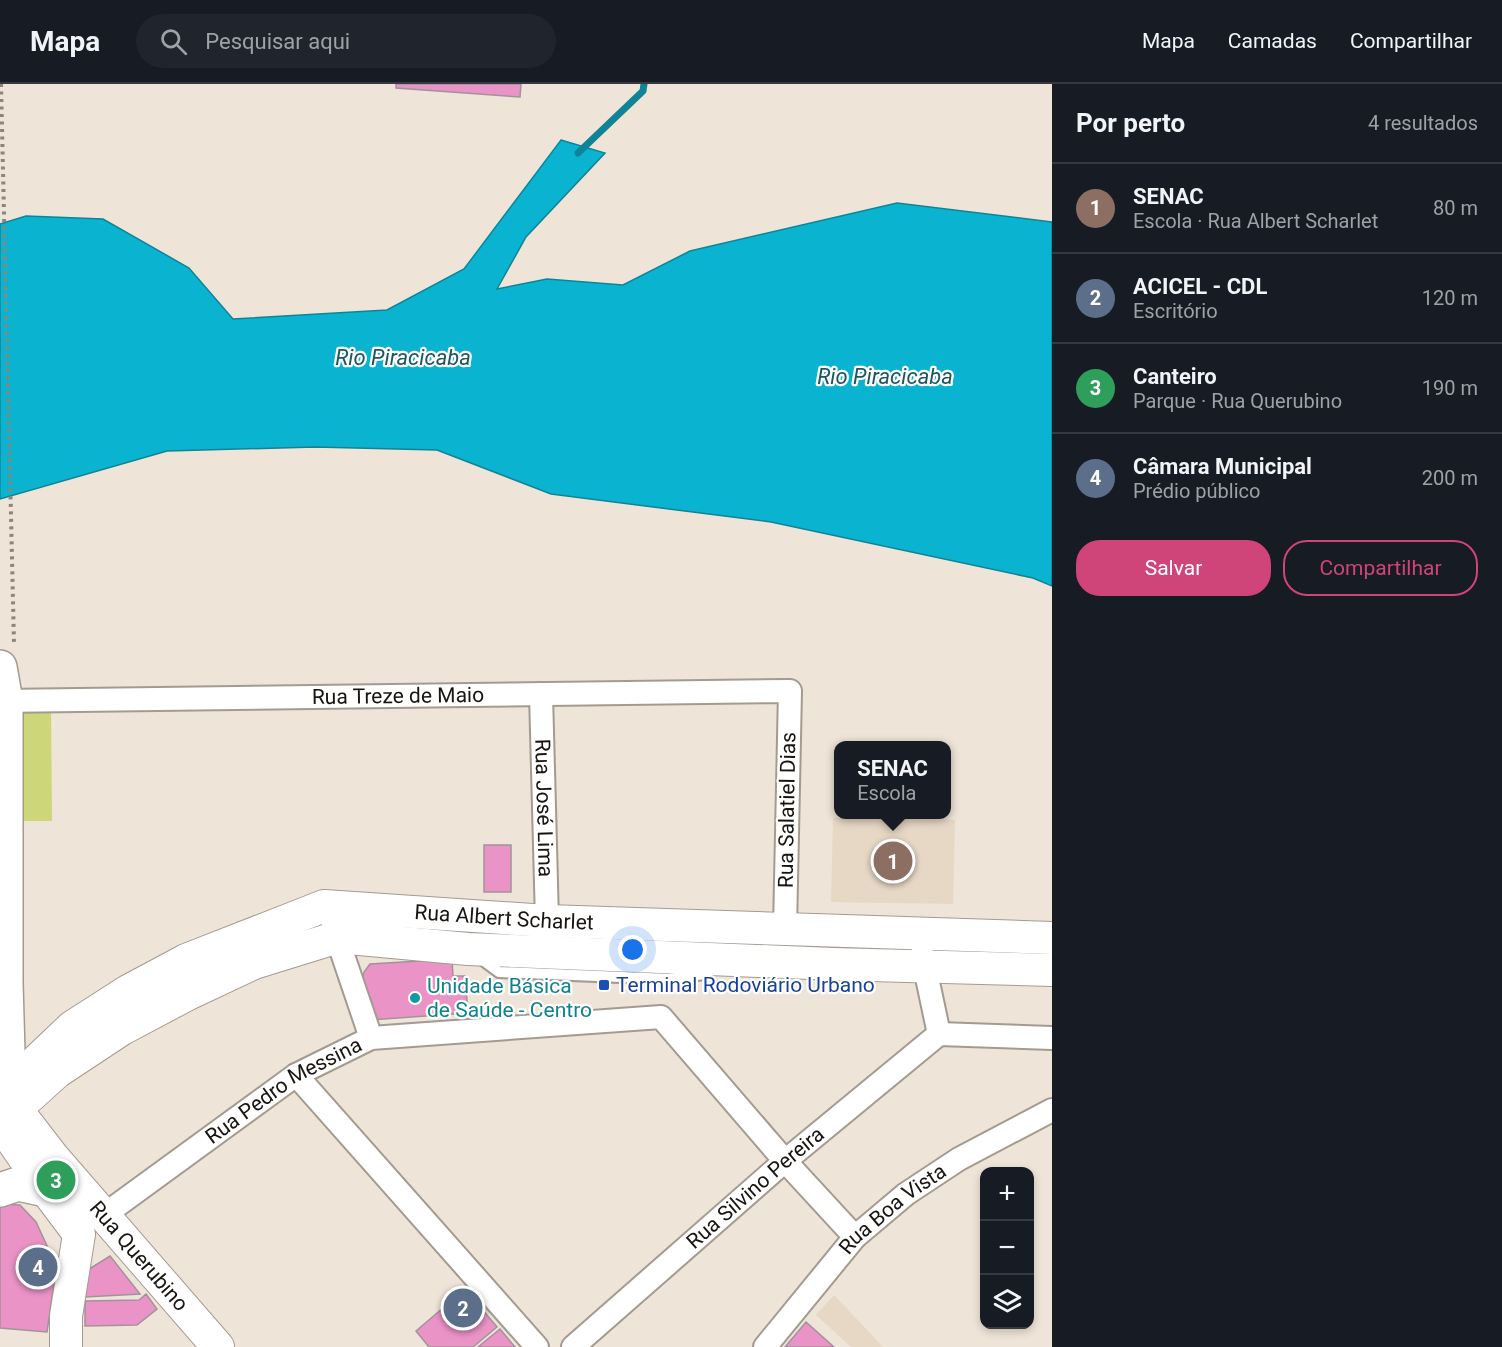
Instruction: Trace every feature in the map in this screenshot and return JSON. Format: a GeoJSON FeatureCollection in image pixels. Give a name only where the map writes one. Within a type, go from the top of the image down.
{"type":"FeatureCollection","features":[{"type":"Feature","properties":{"kind":"main road"},"geometry":{"type":"LineString","coordinates":[[7,653],[3,701],[5,1113],[46,1190],[79,1234],[66,1316],[66,1347]]}},
{"type":"Feature","properties":{"kind":"main road","name":"Rua Albert Scharlet"},"geometry":{"type":"LineString","coordinates":[[5,1113],[72,1027],[128,991],[186,960],[324,906],[547,921],[1052,938]]}},
{"type":"Feature","properties":{"kind":"main road"},"geometry":{"type":"LineString","coordinates":[[468,915],[468,949]]}},
{"type":"Feature","properties":{"kind":"main road","name":"Rua Albert Scharlet"},"geometry":{"type":"LineString","coordinates":[[5,1113],[57,1072],[122,1029],[178,999],[254,963],[338,937],[468,949],[1052,969]]}},
{"type":"Feature","properties":{"kind":"main road","name":"Rua Querubino"},"geometry":{"type":"LineString","coordinates":[[5,1113],[53,1157],[218,1347]]}},
{"type":"Feature","properties":{"kind":"main road"},"geometry":{"type":"LineString","coordinates":[[0,1190],[18,1184],[46,1190]]}},
{"type":"Feature","properties":{"kind":"main road"},"geometry":{"type":"LineString","coordinates":[[71,1277],[88,1247],[101,1237],[110,1223]]}},
{"type":"Feature","properties":{"kind":"main road","name":"Rua Pedro Messina"},"geometry":{"type":"LineString","coordinates":[[79,1234],[110,1223]]}},
{"type":"Feature","properties":{"kind":"street","name":"Rua Treze de Maio"},"geometry":{"type":"LineString","coordinates":[[3,701],[790,691]]}},
{"type":"Feature","properties":{"kind":"street","name":"Rua Salatiel Dias"},"geometry":{"type":"LineString","coordinates":[[785,929],[790,691]]}},
{"type":"Feature","properties":{"kind":"street","name":"Rua José Lima"},"geometry":{"type":"LineString","coordinates":[[542,694],[547,921]]}},
{"type":"Feature","properties":{"kind":"street"},"geometry":{"type":"LineString","coordinates":[[324,906],[338,937],[371,1038]]}},
{"type":"Feature","properties":{"kind":"street"},"geometry":{"type":"LineString","coordinates":[[721,927],[722,959]]}},
{"type":"Feature","properties":{"kind":"street"},"geometry":{"type":"LineString","coordinates":[[919,934],[939,1034],[1052,1038]]}},
{"type":"Feature","properties":{"kind":"street","name":"Rua Pedro Messina"},"geometry":{"type":"LineString","coordinates":[[110,1223],[296,1075],[371,1038],[661,1017],[785,1161]]}},
{"type":"Feature","properties":{"kind":"street","name":"Rua Silvino Pereira"},"geometry":{"type":"LineString","coordinates":[[573,1347],[785,1161],[939,1034]]}},
{"type":"Feature","properties":{"kind":"street"},"geometry":{"type":"LineString","coordinates":[[296,1075],[537,1347]]}},
{"type":"Feature","properties":{"kind":"street","name":"Rua Boa Vista"},"geometry":{"type":"LineString","coordinates":[[765,1347],[855,1237],[906,1194],[958,1160],[1052,1110]]}},
{"type":"Feature","properties":{"kind":"street"},"geometry":{"type":"LineString","coordinates":[[785,1161],[855,1237]]}},
{"type":"Feature","properties":{"kind":"path"},"geometry":{"type":"LineString","coordinates":[[1,84],[7,653]]}},
{"type":"Feature","properties":{"kind":"shaded area"},"geometry":{"type":"Polygon","coordinates":[[[833,818],[955,820],[953,904],[831,902],[833,818]]]}},
{"type":"Feature","properties":{"kind":"shaded area"},"geometry":{"type":"Polygon","coordinates":[[[834,1295],[883,1347],[851,1347],[816,1315],[834,1295]]]}},
{"type":"Feature","properties":{"kind":"green space"},"geometry":{"type":"Polygon","coordinates":[[[15,709],[51,709],[52,821],[16,821],[15,709]]]}},
{"type":"Feature","properties":{"kind":"water","name":"Rio Piracicaba"},"geometry":{"type":"Polygon","coordinates":[[[561,140],[605,153],[526,237],[497,289],[547,279],[623,285],[690,251],[897,203],[1052,222],[1052,586],[1033,578],[771,522],[551,494],[437,450],[315,447],[167,451],[0,499],[0,224],[26,216],[103,219],[189,268],[233,319],[387,310],[464,269],[561,140]]]}},
{"type":"Feature","properties":{"kind":"building"},"geometry":{"type":"Polygon","coordinates":[[[396,84],[521,84],[520,97],[396,88],[396,84]]]}},
{"type":"Feature","properties":{"kind":"building"},"geometry":{"type":"Polygon","coordinates":[[[484,845],[511,845],[511,892],[484,892],[484,845]]]}},
{"type":"Feature","properties":{"kind":"building","name":"Unidade Básica de Saúde - Centro"},"geometry":{"type":"Polygon","coordinates":[[[452,959],[453,976],[465,976],[468,1013],[370,1020],[361,983],[364,972],[370,964],[452,959]]]}},
{"type":"Feature","properties":{"kind":"building"},"geometry":{"type":"Polygon","coordinates":[[[0,1204],[20,1205],[36,1222],[48,1248],[55,1276],[47,1332],[0,1328],[0,1204]]]}},
{"type":"Feature","properties":{"kind":"building"},"geometry":{"type":"Polygon","coordinates":[[[110,1256],[140,1294],[85,1297],[86,1271],[110,1256]]]}},
{"type":"Feature","properties":{"kind":"building"},"geometry":{"type":"Polygon","coordinates":[[[465,1289],[497,1327],[473,1347],[429,1347],[416,1331],[465,1289]]]}},
{"type":"Feature","properties":{"kind":"building"},"geometry":{"type":"Polygon","coordinates":[[[146,1294],[157,1309],[137,1325],[85,1326],[85,1301],[139,1300],[146,1294]]]}},
{"type":"Feature","properties":{"kind":"building"},"geometry":{"type":"Polygon","coordinates":[[[806,1322],[834,1347],[785,1347],[806,1322]]]}},
{"type":"Feature","properties":{"kind":"building"},"geometry":{"type":"Polygon","coordinates":[[[500,1329],[515,1347],[478,1347],[500,1329]]]}},
{"type":"Feature","properties":{"kind":"waterway"},"geometry":{"type":"LineString","coordinates":[[578,153],[643,91],[644,84]]}},
{"type":"Feature","properties":{"kind":"place","name":"SENAC"},"geometry":{"type":"Point","coordinates":[893,861]}},
{"type":"Feature","properties":{"kind":"place","name":"Terminal Rodoviário Urbano"},"geometry":{"type":"Point","coordinates":[604,985]}},
{"type":"Feature","properties":{"kind":"place","name":"Unidade Básica de Saúde - Centro"},"geometry":{"type":"Point","coordinates":[415,998]}},
{"type":"Feature","properties":{"kind":"place","name":"Canteiro"},"geometry":{"type":"Point","coordinates":[56,1180]}},
{"type":"Feature","properties":{"kind":"place","name":"Câmara Municipal"},"geometry":{"type":"Point","coordinates":[38,1267]}},
{"type":"Feature","properties":{"kind":"place","name":"ACICEL - CDL"},"geometry":{"type":"Point","coordinates":[463,1308]}}]}
